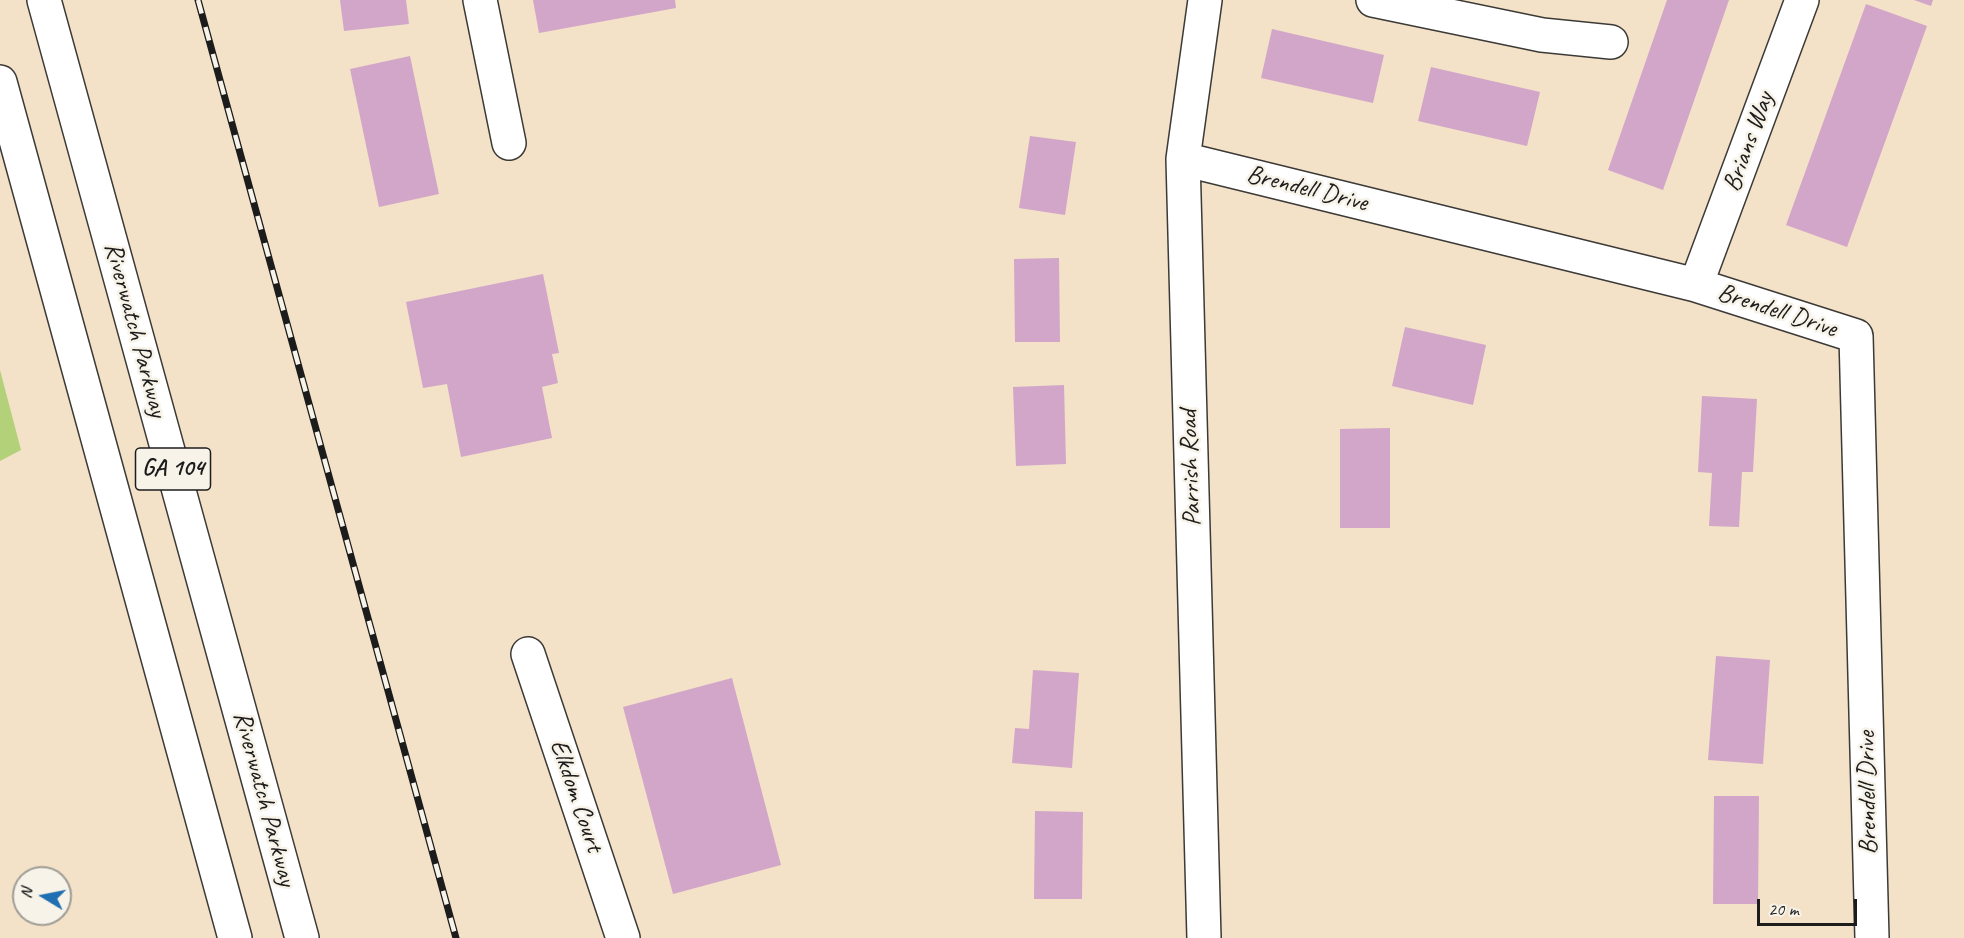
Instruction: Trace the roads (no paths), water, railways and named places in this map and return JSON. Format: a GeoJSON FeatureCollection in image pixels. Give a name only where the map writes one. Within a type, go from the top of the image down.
{"type":"FeatureCollection","features":[{"type":"Feature","properties":{"kind":"street","name":"Riverwatch Parkway"},"geometry":{"type":"LineString","coordinates":[[44,0],[302,938]]}},
{"type":"Feature","properties":{"kind":"street"},"geometry":{"type":"LineString","coordinates":[[480,0],[509,143]]}},
{"type":"Feature","properties":{"kind":"street","name":"Parrish Road"},"geometry":{"type":"LineString","coordinates":[[1204,938],[1183,159],[1205,0]]}},
{"type":"Feature","properties":{"kind":"street"},"geometry":{"type":"LineString","coordinates":[[1373,0],[1542,35],[1611,42]]}},
{"type":"Feature","properties":{"kind":"street","name":"Brians Way"},"geometry":{"type":"LineString","coordinates":[[1696,285],[1802,0]]}},
{"type":"Feature","properties":{"kind":"street","name":"GA 104"},"geometry":{"type":"LineString","coordinates":[[0,82],[235,938]]}},
{"type":"Feature","properties":{"kind":"street","name":"Brendell Drive"},"geometry":{"type":"LineString","coordinates":[[1183,159],[1696,285],[1856,336],[1872,938]]}},
{"type":"Feature","properties":{"kind":"street","name":"Elkdom Court"},"geometry":{"type":"LineString","coordinates":[[528,654],[623,938]]}},
{"type":"Feature","properties":{"kind":"railway"},"geometry":{"type":"LineString","coordinates":[[198,0],[456,938]]}}]}
